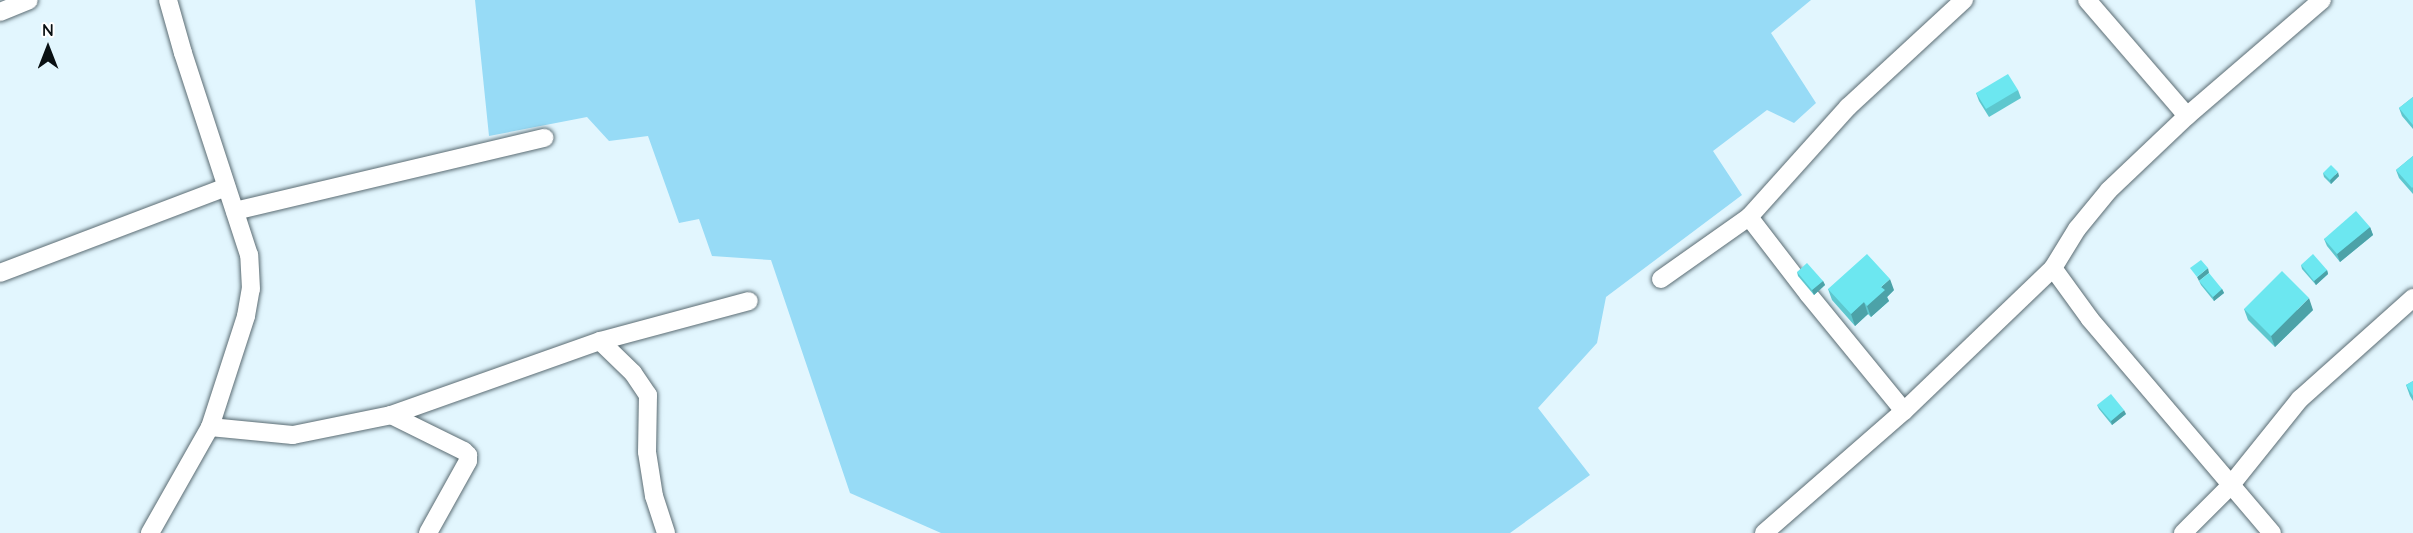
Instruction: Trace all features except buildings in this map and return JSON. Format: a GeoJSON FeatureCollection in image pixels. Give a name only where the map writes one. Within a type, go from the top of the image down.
{"type":"FeatureCollection","features":[{"type":"Feature","properties":{"kind":"street"},"geometry":{"type":"LineString","coordinates":[[0,12],[29,0]]}},
{"type":"Feature","properties":{"kind":"street"},"geometry":{"type":"LineString","coordinates":[[150,533],[210,427],[246,316],[251,290],[249,255],[168,0]]}},
{"type":"Feature","properties":{"kind":"street"},"geometry":{"type":"LineString","coordinates":[[1661,279],[1749,217],[1848,107],[1964,0]]}},
{"type":"Feature","properties":{"kind":"street"},"geometry":{"type":"LineString","coordinates":[[2087,0],[2187,116]]}},
{"type":"Feature","properties":{"kind":"street"},"geometry":{"type":"LineString","coordinates":[[1764,533],[1904,411],[2053,267],[2077,229],[2109,190],[2187,116],[2322,0]]}},
{"type":"Feature","properties":{"kind":"street"},"geometry":{"type":"LineString","coordinates":[[235,211],[545,138]]}},
{"type":"Feature","properties":{"kind":"street"},"geometry":{"type":"LineString","coordinates":[[0,273],[226,188]]}},
{"type":"Feature","properties":{"kind":"street"},"geometry":{"type":"LineString","coordinates":[[1749,217],[1809,296],[1904,411]]}},
{"type":"Feature","properties":{"kind":"street"},"geometry":{"type":"LineString","coordinates":[[2053,267],[2090,319],[2272,533]]}},
{"type":"Feature","properties":{"kind":"street"},"geometry":{"type":"LineString","coordinates":[[2183,533],[2230,486],[2300,399],[2413,298]]}},
{"type":"Feature","properties":{"kind":"street"},"geometry":{"type":"LineString","coordinates":[[210,427],[293,435],[391,415],[600,341],[749,301]]}},
{"type":"Feature","properties":{"kind":"street"},"geometry":{"type":"LineString","coordinates":[[600,341],[633,373],[648,395],[646,452],[654,496],[666,533]]}},
{"type":"Feature","properties":{"kind":"street"},"geometry":{"type":"LineString","coordinates":[[391,415],[468,455],[468,461],[428,533]]}},
{"type":"Feature","properties":{"kind":"shaded area"},"geometry":{"type":"Polygon","coordinates":[[[475,0],[1811,0],[1771,33],[1816,103],[1794,123],[1767,110],[1713,151],[1742,195],[1606,297],[1597,343],[1538,408],[1590,475],[1510,533],[941,533],[850,493],[771,260],[712,256],[699,219],[679,223],[648,136],[609,141],[587,117],[489,136],[475,0]]]}}]}
